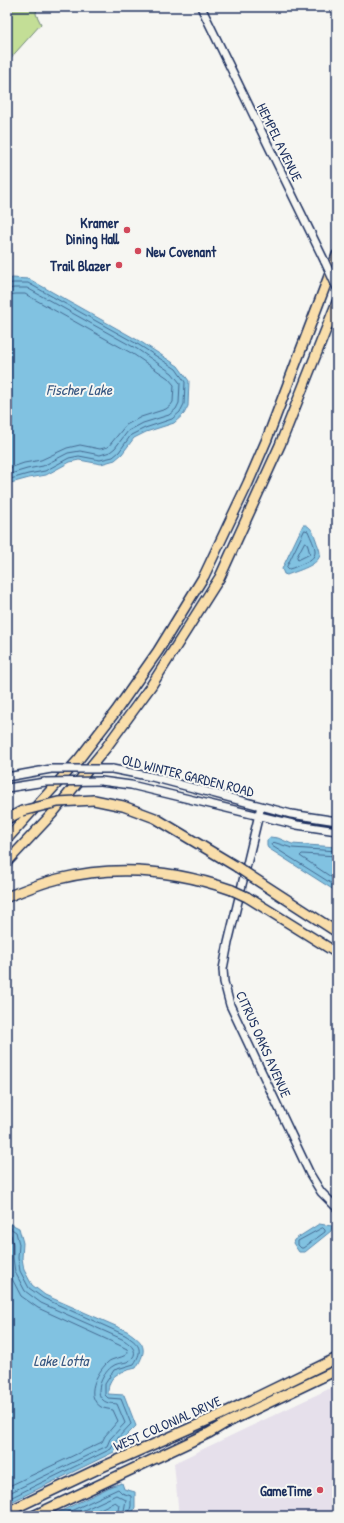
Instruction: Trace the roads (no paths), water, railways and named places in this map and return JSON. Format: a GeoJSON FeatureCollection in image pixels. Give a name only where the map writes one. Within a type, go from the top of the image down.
{"type":"FeatureCollection","features":[{"type":"Feature","properties":{"kind":"highway"},"geometry":{"type":"LineString","coordinates":[[7,839],[79,759],[116,711],[158,651],[204,576],[267,439],[337,255]]}},
{"type":"Feature","properties":{"kind":"highway"},"geometry":{"type":"LineString","coordinates":[[7,862],[52,814],[105,749],[151,686],[220,577],[280,445],[337,302]]}},
{"type":"Feature","properties":{"kind":"highway"},"geometry":{"type":"LineString","coordinates":[[7,819],[22,811],[58,802],[94,800],[123,806],[155,818],[237,867],[337,932]]}},
{"type":"Feature","properties":{"kind":"highway"},"geometry":{"type":"LineString","coordinates":[[7,897],[58,879],[86,873],[120,870],[152,871],[186,876],[232,890],[247,897],[337,953]]}},
{"type":"Feature","properties":{"kind":"highway","name":"WEST COLONIAL DRIVE"},"geometry":{"type":"LineString","coordinates":[[11,1510],[102,1467],[220,1415],[337,1358]]}},
{"type":"Feature","properties":{"kind":"highway","name":"WEST COLONIAL DRIVE"},"geometry":{"type":"LineString","coordinates":[[34,1516],[337,1370]]}},
{"type":"Feature","properties":{"kind":"street","name":"HEMPEL AVENUE"},"geometry":{"type":"LineString","coordinates":[[201,7],[337,288]]}},
{"type":"Feature","properties":{"kind":"street","name":"OLD WINTER GARDEN ROAD"},"geometry":{"type":"LineString","coordinates":[[7,777],[51,769],[112,769],[152,777],[291,814],[337,821]]}},
{"type":"Feature","properties":{"kind":"street","name":"OLD WINTER GARDEN ROAD"},"geometry":{"type":"LineString","coordinates":[[7,788],[45,782],[101,781],[131,785],[297,826],[337,831]]}},
{"type":"Feature","properties":{"kind":"street","name":"CITRUS OAKS AVENUE"},"geometry":{"type":"LineString","coordinates":[[261,806],[228,943],[223,969],[224,982],[230,1005],[310,1174],[321,1192],[337,1208]]}},
{"type":"Feature","properties":{"kind":"water","name":"Fischer Lake"},"geometry":{"type":"Polygon","coordinates":[[[12,278],[29,279],[141,342],[178,366],[189,381],[188,406],[184,414],[174,423],[146,432],[134,438],[122,454],[115,460],[101,464],[79,460],[70,462],[46,475],[7,484],[7,281],[12,278]]]}},
{"type":"Feature","properties":{"kind":"water"},"geometry":{"type":"Polygon","coordinates":[[[303,525],[308,526],[314,533],[320,550],[319,557],[317,561],[307,567],[287,575],[284,574],[282,569],[303,525]]]}},
{"type":"Feature","properties":{"kind":"water"},"geometry":{"type":"Polygon","coordinates":[[[270,837],[278,838],[292,844],[337,847],[337,892],[268,848],[267,840],[270,837]]]}},
{"type":"Feature","properties":{"kind":"water","name":"Lake Lotta"},"geometry":{"type":"Polygon","coordinates":[[[7,1222],[19,1228],[23,1243],[22,1258],[24,1270],[32,1285],[45,1295],[127,1331],[138,1339],[143,1347],[142,1356],[136,1368],[116,1375],[110,1382],[108,1394],[124,1395],[136,1426],[117,1445],[114,1452],[11,1502],[17,1516],[7,1516],[7,1222]]]}},
{"type":"Feature","properties":{"kind":"water"},"geometry":{"type":"Polygon","coordinates":[[[319,1224],[332,1226],[331,1231],[305,1252],[299,1252],[293,1243],[294,1240],[319,1224]]]}},
{"type":"Feature","properties":{"kind":"water"},"geometry":{"type":"Polygon","coordinates":[[[122,1483],[124,1489],[135,1492],[135,1507],[132,1516],[51,1516],[112,1486],[122,1483]]]}},
{"type":"Feature","properties":{"kind":"place","name":"Kramer Dining Hall"},"geometry":{"type":"Point","coordinates":[127,230]}},
{"type":"Feature","properties":{"kind":"place","name":"New Covenant"},"geometry":{"type":"Point","coordinates":[138,251]}},
{"type":"Feature","properties":{"kind":"place","name":"Trail Blazer"},"geometry":{"type":"Point","coordinates":[119,265]}},
{"type":"Feature","properties":{"kind":"place","name":"GameTime"},"geometry":{"type":"Point","coordinates":[320,1490]}}]}
